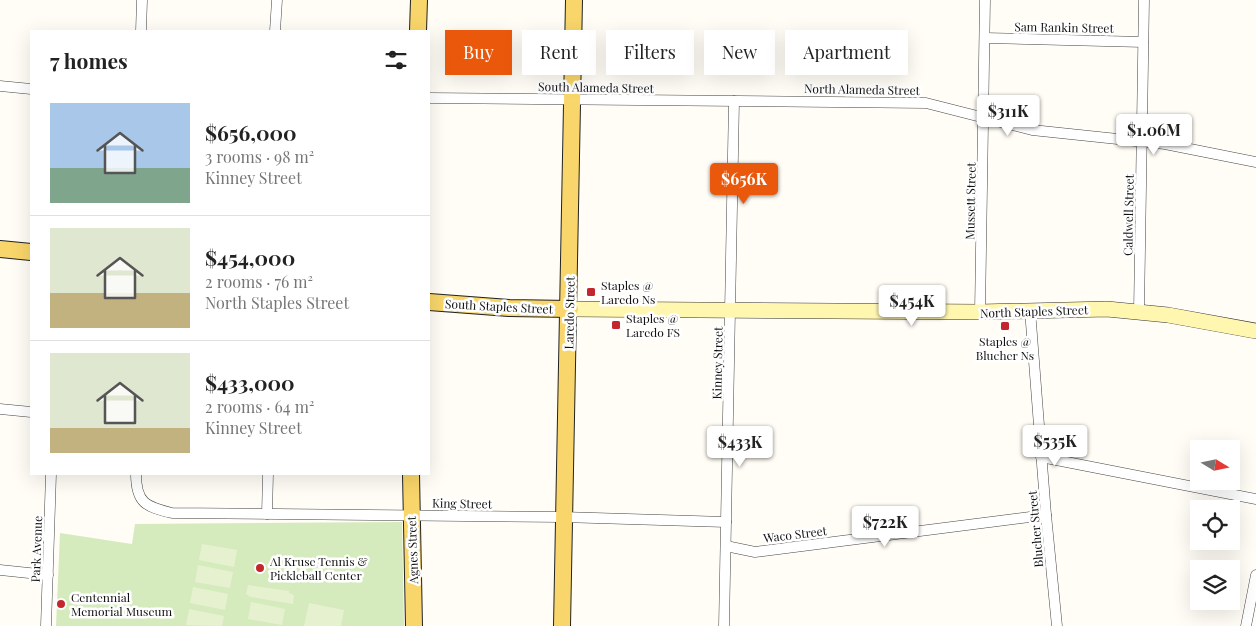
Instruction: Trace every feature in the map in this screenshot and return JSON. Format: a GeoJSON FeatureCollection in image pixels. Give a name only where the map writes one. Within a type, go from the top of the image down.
{"type":"FeatureCollection","features":[{"type":"Feature","properties":{"kind":"main road"},"geometry":{"type":"LineString","coordinates":[[418,30],[419,0]]}},
{"type":"Feature","properties":{"kind":"main road","name":"Laredo Street"},"geometry":{"type":"LineString","coordinates":[[562,626],[562,517],[570,309],[574,0]]}},
{"type":"Feature","properties":{"kind":"main road"},"geometry":{"type":"LineString","coordinates":[[0,249],[30,252]]}},
{"type":"Feature","properties":{"kind":"main road","name":"South Staples Street"},"geometry":{"type":"LineString","coordinates":[[430,302],[509,308],[570,309]]}},
{"type":"Feature","properties":{"kind":"main road","name":"North Staples Street"},"geometry":{"type":"LineString","coordinates":[[570,309],[980,312],[1107,308],[1139,311],[1256,331]]}},
{"type":"Feature","properties":{"kind":"main road","name":"Agnes Street"},"geometry":{"type":"LineString","coordinates":[[411,475],[414,626]]}},
{"type":"Feature","properties":{"kind":"street"},"geometry":{"type":"LineString","coordinates":[[141,30],[142,0]]}},
{"type":"Feature","properties":{"kind":"street"},"geometry":{"type":"LineString","coordinates":[[276,30],[277,0]]}},
{"type":"Feature","properties":{"kind":"street","name":"Mussett Street"},"geometry":{"type":"LineString","coordinates":[[980,312],[985,0]]}},
{"type":"Feature","properties":{"kind":"street","name":"Caldwell Street"},"geometry":{"type":"LineString","coordinates":[[1139,311],[1144,0]]}},
{"type":"Feature","properties":{"kind":"street","name":"Sam Rankin Street"},"geometry":{"type":"LineString","coordinates":[[984,38],[1143,42]]}},
{"type":"Feature","properties":{"kind":"street"},"geometry":{"type":"LineString","coordinates":[[0,86],[30,89]]}},
{"type":"Feature","properties":{"kind":"street","name":"South Alameda Street"},"geometry":{"type":"LineString","coordinates":[[430,98],[763,100]]}},
{"type":"Feature","properties":{"kind":"street","name":"North Alameda Street"},"geometry":{"type":"LineString","coordinates":[[763,100],[926,103],[1032,130],[1165,144],[1256,162]]}},
{"type":"Feature","properties":{"kind":"street","name":"Kinney Street"},"geometry":{"type":"LineString","coordinates":[[724,626],[734,101]]}},
{"type":"Feature","properties":{"kind":"street","name":"Blucher Street"},"geometry":{"type":"LineString","coordinates":[[1030,310],[1041,457],[1057,626]]}},
{"type":"Feature","properties":{"kind":"street"},"geometry":{"type":"LineString","coordinates":[[0,409],[30,412]]}},
{"type":"Feature","properties":{"kind":"street"},"geometry":{"type":"LineString","coordinates":[[1041,457],[1256,499]]}},
{"type":"Feature","properties":{"kind":"street","name":"Park Avenue"},"geometry":{"type":"LineString","coordinates":[[46,626],[52,475]]}},
{"type":"Feature","properties":{"kind":"street","name":"King Street"},"geometry":{"type":"LineString","coordinates":[[136,475],[141,501],[148,507],[172,513],[562,517],[726,522]]}},
{"type":"Feature","properties":{"kind":"street"},"geometry":{"type":"LineString","coordinates":[[267,514],[268,475]]}},
{"type":"Feature","properties":{"kind":"street","name":"Waco Street"},"geometry":{"type":"LineString","coordinates":[[726,546],[755,552],[1046,514]]}},
{"type":"Feature","properties":{"kind":"street"},"geometry":{"type":"LineString","coordinates":[[0,570],[48,575]]}},
{"type":"Feature","properties":{"kind":"street"},"geometry":{"type":"LineString","coordinates":[[1246,626],[1256,575]]}},
{"type":"Feature","properties":{"kind":"green space"},"geometry":{"type":"Polygon","coordinates":[[[402,522],[404,626],[56,626],[60,533],[132,544],[135,524],[402,522]]]}},
{"type":"Feature","properties":{"kind":"green space"},"geometry":{"type":"Polygon","coordinates":[[[202,544],[237,550],[234,567],[199,560],[202,544]]]}},
{"type":"Feature","properties":{"kind":"green space"},"geometry":{"type":"Polygon","coordinates":[[[198,565],[233,572],[230,588],[195,582],[198,565]]]}},
{"type":"Feature","properties":{"kind":"green space"},"geometry":{"type":"Polygon","coordinates":[[[248,585],[289,591],[289,593],[294,595],[293,604],[251,597],[246,594],[248,585]]]}},
{"type":"Feature","properties":{"kind":"green space"},"geometry":{"type":"Polygon","coordinates":[[[193,587],[228,594],[225,610],[190,603],[193,587]]]}},
{"type":"Feature","properties":{"kind":"green space"},"geometry":{"type":"Polygon","coordinates":[[[251,602],[285,609],[282,625],[248,619],[251,602]]]}},
{"type":"Feature","properties":{"kind":"green space"},"geometry":{"type":"Polygon","coordinates":[[[309,603],[344,610],[341,626],[304,626],[309,603]]]}},
{"type":"Feature","properties":{"kind":"green space"},"geometry":{"type":"Polygon","coordinates":[[[189,609],[224,616],[222,626],[186,625],[189,609]]]}},
{"type":"Feature","properties":{"kind":"place","name":"Staples @ Laredo Ns"},"geometry":{"type":"Point","coordinates":[591,292]}},
{"type":"Feature","properties":{"kind":"place","name":"Staples @ Laredo FS"},"geometry":{"type":"Point","coordinates":[616,325]}},
{"type":"Feature","properties":{"kind":"place","name":"Staples @ Blucher Ns"},"geometry":{"type":"Point","coordinates":[1005,326]}},
{"type":"Feature","properties":{"kind":"place","name":"Al Kruse Tennis & Pickleball Center"},"geometry":{"type":"Point","coordinates":[260,568]}},
{"type":"Feature","properties":{"kind":"place","name":"Centennial Memorial Museum"},"geometry":{"type":"Point","coordinates":[61,604]}}]}
